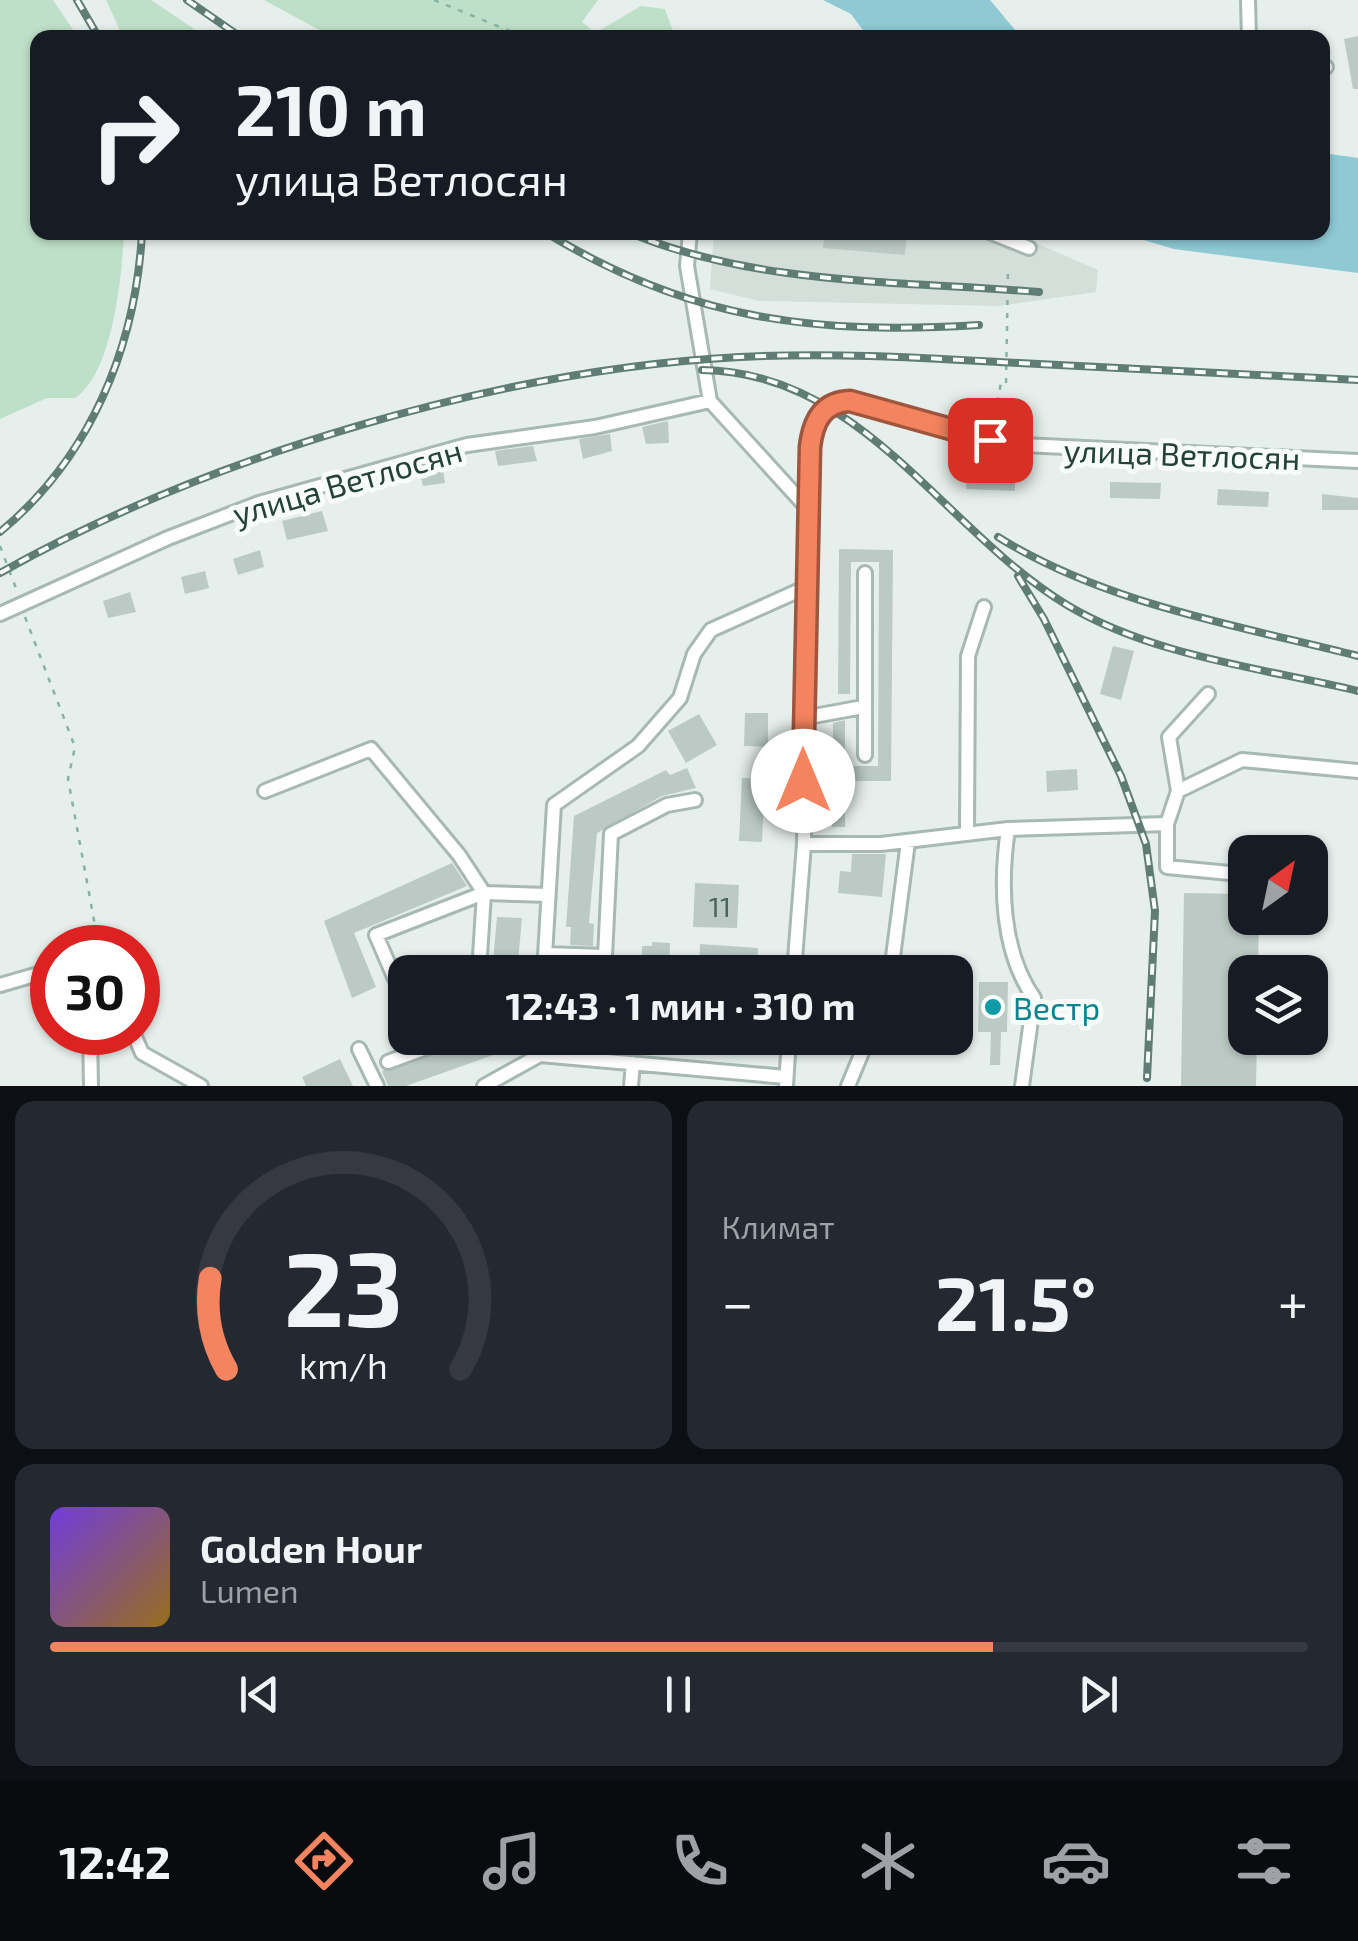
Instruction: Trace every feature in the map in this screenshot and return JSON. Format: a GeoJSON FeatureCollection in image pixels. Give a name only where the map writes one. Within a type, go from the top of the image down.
{"type":"FeatureCollection","features":[{"type":"Feature","properties":{"kind":"street"},"geometry":{"type":"LineString","coordinates":[[1248,0],[1248,30]]}},
{"type":"Feature","properties":{"kind":"street"},"geometry":{"type":"LineString","coordinates":[[689,240],[687,266],[710,401],[809,510],[804,844],[795,955]]}},
{"type":"Feature","properties":{"kind":"street"},"geometry":{"type":"LineString","coordinates":[[1010,240],[1029,248]]}},
{"type":"Feature","properties":{"kind":"street","name":"улица Ветлосян"},"geometry":{"type":"LineString","coordinates":[[0,614],[259,503],[466,445],[595,427],[710,401]]}},
{"type":"Feature","properties":{"kind":"street","name":"улица Ветлосян"},"geometry":{"type":"LineString","coordinates":[[809,510],[811,438],[818,417],[833,404],[858,402],[990,440],[1044,447],[1358,461]]}},
{"type":"Feature","properties":{"kind":"street"},"geometry":{"type":"LineString","coordinates":[[865,756],[866,573]]}},
{"type":"Feature","properties":{"kind":"street"},"geometry":{"type":"LineString","coordinates":[[695,800],[667,805],[611,834],[605,956],[545,954],[554,804],[638,746],[680,698],[694,654],[711,630],[809,586]]}},
{"type":"Feature","properties":{"kind":"street"},"geometry":{"type":"LineString","coordinates":[[968,832],[968,656],[984,608]]}},
{"type":"Feature","properties":{"kind":"street"},"geometry":{"type":"LineString","coordinates":[[1208,694],[1169,736],[1178,791],[1168,824],[1168,867],[1228,873]]}},
{"type":"Feature","properties":{"kind":"street"},"geometry":{"type":"LineString","coordinates":[[803,718],[863,707]]}},
{"type":"Feature","properties":{"kind":"street"},"geometry":{"type":"LineString","coordinates":[[265,791],[371,749],[459,855],[484,894],[480,955]]}},
{"type":"Feature","properties":{"kind":"street"},"geometry":{"type":"LineString","coordinates":[[1178,791],[1242,760],[1358,771]]}},
{"type":"Feature","properties":{"kind":"street"},"geometry":{"type":"LineString","coordinates":[[804,844],[908,842],[1008,829],[1168,824]]}},
{"type":"Feature","properties":{"kind":"street"},"geometry":{"type":"LineString","coordinates":[[1008,829],[1004,903],[1019,977],[1034,998],[1022,1086]]}},
{"type":"Feature","properties":{"kind":"street"},"geometry":{"type":"LineString","coordinates":[[893,955],[908,842]]}},
{"type":"Feature","properties":{"kind":"street"},"geometry":{"type":"LineString","coordinates":[[388,963],[376,935],[484,894],[547,895]]}},
{"type":"Feature","properties":{"kind":"street"},"geometry":{"type":"LineString","coordinates":[[0,985],[30,976]]}},
{"type":"Feature","properties":{"kind":"street"},"geometry":{"type":"LineString","coordinates":[[359,1049],[377,1086]]}},
{"type":"Feature","properties":{"kind":"street"},"geometry":{"type":"LineString","coordinates":[[90,1055],[91,1086]]}},
{"type":"Feature","properties":{"kind":"street"},"geometry":{"type":"LineString","coordinates":[[146,1055],[201,1086]]}},
{"type":"Feature","properties":{"kind":"street"},"geometry":{"type":"LineString","coordinates":[[388,1062],[407,1055]]}},
{"type":"Feature","properties":{"kind":"street"},"geometry":{"type":"LineString","coordinates":[[484,1086],[540,1055],[786,1081],[788,1055]]}},
{"type":"Feature","properties":{"kind":"street"},"geometry":{"type":"LineString","coordinates":[[848,1086],[861,1055]]}},
{"type":"Feature","properties":{"kind":"street"},"geometry":{"type":"LineString","coordinates":[[631,1086],[632,1063]]}},
{"type":"Feature","properties":{"kind":"path"},"geometry":{"type":"LineString","coordinates":[[434,0],[507,30]]}},
{"type":"Feature","properties":{"kind":"path"},"geometry":{"type":"LineString","coordinates":[[990,440],[1001,383],[1006,384],[1008,269]]}},
{"type":"Feature","properties":{"kind":"path"},"geometry":{"type":"LineString","coordinates":[[0,546],[75,747],[68,779],[95,925]]}},
{"type":"Feature","properties":{"kind":"shaded area"},"geometry":{"type":"Polygon","coordinates":[[[713,240],[1029,240],[1098,270],[1096,292],[999,306],[759,301],[710,289],[713,240]]]}},
{"type":"Feature","properties":{"kind":"green space"},"geometry":{"type":"Polygon","coordinates":[[[0,0],[53,0],[73,30],[30,30],[30,240],[123,240],[121,273],[107,346],[88,386],[75,398],[47,398],[0,419],[0,0]]]}},
{"type":"Feature","properties":{"kind":"green space"},"geometry":{"type":"Polygon","coordinates":[[[106,0],[151,0],[196,30],[120,30],[106,0]]]}},
{"type":"Feature","properties":{"kind":"green space"},"geometry":{"type":"Polygon","coordinates":[[[264,0],[598,0],[582,22],[591,30],[319,30],[264,0]]]}},
{"type":"Feature","properties":{"kind":"green space"},"geometry":{"type":"Polygon","coordinates":[[[641,6],[665,9],[673,30],[600,30],[641,6]]]}},
{"type":"Feature","properties":{"kind":"water"},"geometry":{"type":"Polygon","coordinates":[[[823,0],[990,0],[1015,30],[863,30],[851,14],[823,0]]]}},
{"type":"Feature","properties":{"kind":"water"},"geometry":{"type":"Polygon","coordinates":[[[1330,154],[1358,158],[1358,273],[1174,249],[1144,240],[1330,240],[1330,154]]]}},
{"type":"Feature","properties":{"kind":"building"},"geometry":{"type":"Polygon","coordinates":[[[1358,36],[1358,89],[1353,89],[1344,39],[1358,36]]]}},
{"type":"Feature","properties":{"kind":"building"},"geometry":{"type":"Polygon","coordinates":[[[824,240],[906,240],[905,255],[823,248],[824,240]]]}},
{"type":"Feature","properties":{"kind":"building"},"geometry":{"type":"Polygon","coordinates":[[[668,421],[669,443],[646,444],[642,427],[668,421]]]}},
{"type":"Feature","properties":{"kind":"building"},"geometry":{"type":"Polygon","coordinates":[[[610,434],[612,451],[583,459],[579,439],[610,434]]]}},
{"type":"Feature","properties":{"kind":"building"},"geometry":{"type":"Polygon","coordinates":[[[533,446],[537,461],[498,466],[495,451],[533,446]]]}},
{"type":"Feature","properties":{"kind":"building"},"geometry":{"type":"Polygon","coordinates":[[[442,462],[445,483],[423,486],[419,469],[442,462]]]}},
{"type":"Feature","properties":{"kind":"building"},"geometry":{"type":"Polygon","coordinates":[[[967,471],[1009,474],[1015,478],[1015,491],[966,489],[967,471]]]}},
{"type":"Feature","properties":{"kind":"building"},"geometry":{"type":"Polygon","coordinates":[[[1110,482],[1161,483],[1160,499],[1110,498],[1110,482]]]}},
{"type":"Feature","properties":{"kind":"building"},"geometry":{"type":"Polygon","coordinates":[[[1218,489],[1269,492],[1268,507],[1217,505],[1218,489]]]}},
{"type":"Feature","properties":{"kind":"building"},"geometry":{"type":"Polygon","coordinates":[[[1322,494],[1358,498],[1358,510],[1322,510],[1322,494]]]}},
{"type":"Feature","properties":{"kind":"building"},"geometry":{"type":"Polygon","coordinates":[[[322,511],[328,531],[287,540],[282,521],[322,511]]]}},
{"type":"Feature","properties":{"kind":"building"},"geometry":{"type":"Polygon","coordinates":[[[839,549],[893,550],[891,781],[845,781],[845,827],[832,827],[833,723],[845,720],[845,766],[878,766],[879,562],[851,562],[850,694],[838,694],[839,549]]]}},
{"type":"Feature","properties":{"kind":"building"},"geometry":{"type":"Polygon","coordinates":[[[260,550],[264,567],[238,575],[233,559],[260,550]]]}},
{"type":"Feature","properties":{"kind":"building"},"geometry":{"type":"Polygon","coordinates":[[[205,571],[209,588],[185,594],[181,577],[205,571]]]}},
{"type":"Feature","properties":{"kind":"building"},"geometry":{"type":"Polygon","coordinates":[[[130,592],[136,612],[108,618],[103,601],[130,592]]]}},
{"type":"Feature","properties":{"kind":"building"},"geometry":{"type":"Polygon","coordinates":[[[1113,646],[1134,651],[1121,700],[1100,694],[1113,646]]]}},
{"type":"Feature","properties":{"kind":"building"},"geometry":{"type":"Polygon","coordinates":[[[745,713],[768,713],[768,747],[744,746],[745,713]]]}},
{"type":"Feature","properties":{"kind":"building"},"geometry":{"type":"Polygon","coordinates":[[[699,714],[717,745],[686,763],[668,731],[699,714]]]}},
{"type":"Feature","properties":{"kind":"building"},"geometry":{"type":"Polygon","coordinates":[[[687,768],[696,788],[662,796],[597,833],[589,923],[594,924],[593,946],[570,945],[571,927],[566,927],[574,816],[666,770],[670,775],[687,768]]]}},
{"type":"Feature","properties":{"kind":"building"},"geometry":{"type":"Polygon","coordinates":[[[1077,769],[1078,790],[1047,792],[1046,771],[1077,769]]]}},
{"type":"Feature","properties":{"kind":"building"},"geometry":{"type":"Polygon","coordinates":[[[742,778],[765,779],[762,842],[739,841],[742,778]]]}},
{"type":"Feature","properties":{"kind":"building"},"geometry":{"type":"Polygon","coordinates":[[[852,854],[886,854],[882,897],[838,893],[840,871],[851,872],[852,854]]]}},
{"type":"Feature","properties":{"kind":"building"},"geometry":{"type":"Polygon","coordinates":[[[452,863],[467,886],[354,933],[376,987],[352,998],[324,921],[452,863]]]}},
{"type":"Feature","properties":{"kind":"building"},"geometry":{"type":"Polygon","coordinates":[[[695,883],[739,885],[737,928],[693,927],[695,883]]]}},
{"type":"Feature","properties":{"kind":"building"},"geometry":{"type":"Polygon","coordinates":[[[1184,893],[1228,894],[1228,935],[1259,935],[1258,955],[1228,955],[1228,1055],[1257,1055],[1256,1086],[1181,1086],[1184,893]]]}},
{"type":"Feature","properties":{"kind":"building"},"geometry":{"type":"Polygon","coordinates":[[[497,917],[522,918],[519,955],[494,955],[497,917]]]}},
{"type":"Feature","properties":{"kind":"building"},"geometry":{"type":"Polygon","coordinates":[[[652,942],[670,943],[670,955],[642,955],[642,946],[652,946],[652,942]]]}},
{"type":"Feature","properties":{"kind":"building"},"geometry":{"type":"Polygon","coordinates":[[[700,944],[758,948],[758,955],[700,955],[700,944]]]}},
{"type":"Feature","properties":{"kind":"building","name":"Вестр"},"geometry":{"type":"Polygon","coordinates":[[[979,982],[1008,982],[1007,1032],[1001,1032],[1000,1065],[990,1065],[991,1032],[978,1032],[979,982]]]}},
{"type":"Feature","properties":{"kind":"building"},"geometry":{"type":"Polygon","coordinates":[[[431,1055],[493,1055],[406,1086],[388,1086],[382,1071],[431,1055]]]}},
{"type":"Feature","properties":{"kind":"building"},"geometry":{"type":"Polygon","coordinates":[[[340,1059],[353,1086],[306,1086],[302,1077],[340,1059]]]}},
{"type":"Feature","properties":{"kind":"railway"},"geometry":{"type":"LineString","coordinates":[[77,0],[94,30]]}},
{"type":"Feature","properties":{"kind":"railway"},"geometry":{"type":"LineString","coordinates":[[187,0],[230,30]]}},
{"type":"Feature","properties":{"kind":"railway"},"geometry":{"type":"LineString","coordinates":[[0,532],[32,503],[59,470],[102,397],[130,317],[141,240]]}},
{"type":"Feature","properties":{"kind":"railway"},"geometry":{"type":"LineString","coordinates":[[559,240],[650,285],[754,315],[862,327],[979,325]]}},
{"type":"Feature","properties":{"kind":"railway"},"geometry":{"type":"LineString","coordinates":[[650,240],[727,263],[778,272],[1039,292]]}},
{"type":"Feature","properties":{"kind":"railway"},"geometry":{"type":"LineString","coordinates":[[0,573],[82,531],[263,456],[456,400],[553,379],[648,365],[740,357],[845,355],[1358,380]]}},
{"type":"Feature","properties":{"kind":"railway"},"geometry":{"type":"LineString","coordinates":[[702,370],[759,378],[810,397],[856,425],[1022,573],[1067,605],[1100,622],[1171,649],[1358,691]]}},
{"type":"Feature","properties":{"kind":"railway"},"geometry":{"type":"LineString","coordinates":[[998,537],[1039,560],[1127,596],[1358,656]]}},
{"type":"Feature","properties":{"kind":"railway"},"geometry":{"type":"LineString","coordinates":[[1018,576],[1044,619],[1121,776],[1146,844],[1155,911],[1147,1078]]}},
{"type":"Feature","properties":{"kind":"place","name":"Вестр"},"geometry":{"type":"Point","coordinates":[993,1007]}},
{"type":"Feature","properties":{"kind":"route"},"geometry":{"type":"LineString","coordinates":[[803,781],[810,447],[818,417],[833,404],[850,401],[990,440]]}}]}
